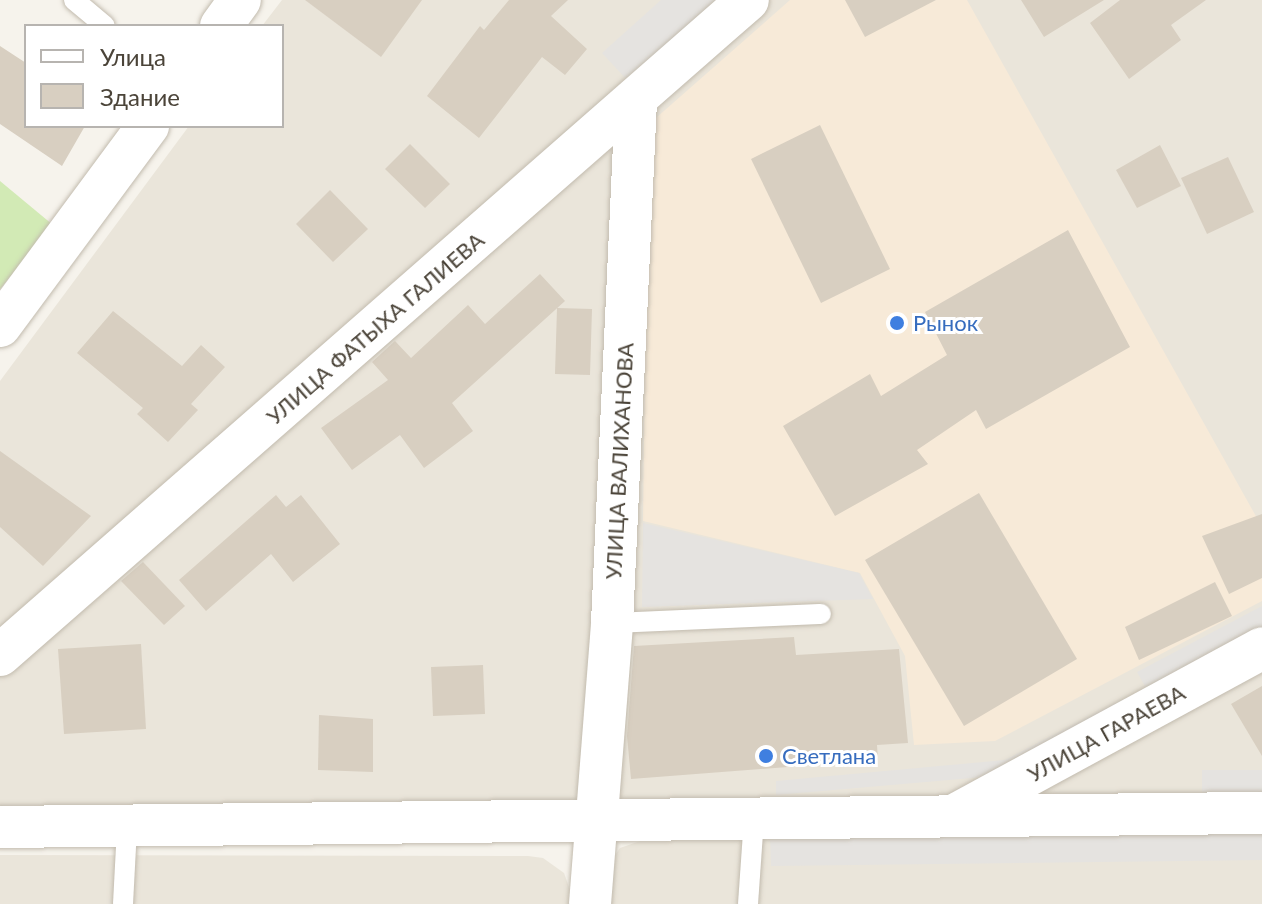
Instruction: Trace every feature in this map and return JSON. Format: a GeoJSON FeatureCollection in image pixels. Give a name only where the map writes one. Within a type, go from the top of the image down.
{"type":"FeatureCollection","features":[{"type":"Feature","properties":{"kind":"street"},"geometry":{"type":"LineString","coordinates":[[222,24],[240,0]]}},
{"type":"Feature","properties":{"kind":"street","name":"УЛИЦА ФАТЫХА ГАЛИЕВА"},"geometry":{"type":"LineString","coordinates":[[0,655],[748,0]]}},
{"type":"Feature","properties":{"kind":"street","name":"УЛИЦА ВАЛИХАНОВА"},"geometry":{"type":"LineString","coordinates":[[590,904],[612,623],[636,100]]}},
{"type":"Feature","properties":{"kind":"street"},"geometry":{"type":"LineString","coordinates":[[0,326],[147,128]]}},
{"type":"Feature","properties":{"kind":"street","name":"УЛИЦА ГАРАЕВА"},"geometry":{"type":"LineString","coordinates":[[950,818],[1262,648]]}},
{"type":"Feature","properties":{"kind":"street"},"geometry":{"type":"LineString","coordinates":[[0,827],[1262,813]]}},
{"type":"Feature","properties":{"kind":"lane"},"geometry":{"type":"LineString","coordinates":[[74,0],[103,24]]}},
{"type":"Feature","properties":{"kind":"lane"},"geometry":{"type":"LineString","coordinates":[[612,623],[821,614]]}},
{"type":"Feature","properties":{"kind":"lane"},"geometry":{"type":"LineString","coordinates":[[748,904],[754,819]]}},
{"type":"Feature","properties":{"kind":"lane"},"geometry":{"type":"LineString","coordinates":[[123,904],[127,827]]}},
{"type":"Feature","properties":{"kind":"shaded area"},"geometry":{"type":"Polygon","coordinates":[[[282,0],[1262,0],[1262,795],[0,806],[0,381],[188,128],[284,128],[284,24],[264,24],[282,0]]]}},
{"type":"Feature","properties":{"kind":"shaded area"},"geometry":{"type":"Polygon","coordinates":[[[661,0],[719,0],[628,81],[602,53],[661,0]]]}},
{"type":"Feature","properties":{"kind":"shaded area","name":"Рынок"},"geometry":{"type":"Polygon","coordinates":[[[790,0],[967,0],[1262,527],[1262,601],[995,741],[914,745],[905,656],[860,573],[643,521],[648,125],[790,0]]]}},
{"type":"Feature","properties":{"kind":"shaded area"},"geometry":{"type":"Polygon","coordinates":[[[643,523],[859,573],[873,599],[642,607],[643,523]]]}},
{"type":"Feature","properties":{"kind":"shaded area"},"geometry":{"type":"Polygon","coordinates":[[[1262,606],[1262,644],[1155,704],[1137,672],[1262,606]]]}},
{"type":"Feature","properties":{"kind":"shaded area"},"geometry":{"type":"Polygon","coordinates":[[[1123,699],[1133,716],[1019,774],[776,795],[776,781],[1005,760],[1123,699]]]}},
{"type":"Feature","properties":{"kind":"shaded area"},"geometry":{"type":"Polygon","coordinates":[[[1202,770],[1262,770],[1262,792],[1202,793],[1202,770]]]}},
{"type":"Feature","properties":{"kind":"shaded area"},"geometry":{"type":"Polygon","coordinates":[[[1262,829],[1262,904],[606,904],[611,861],[620,848],[646,839],[1262,829]]]}},
{"type":"Feature","properties":{"kind":"shaded area"},"geometry":{"type":"Polygon","coordinates":[[[1262,831],[1262,860],[771,866],[770,837],[1262,831]]]}},
{"type":"Feature","properties":{"kind":"shaded area"},"geometry":{"type":"Polygon","coordinates":[[[0,855],[528,856],[543,858],[564,873],[575,904],[0,904],[0,855]]]}},
{"type":"Feature","properties":{"kind":"green space"},"geometry":{"type":"Polygon","coordinates":[[[0,181],[53,225],[0,289],[0,181]]]}},
{"type":"Feature","properties":{"kind":"building"},"geometry":{"type":"Polygon","coordinates":[[[305,0],[422,0],[381,57],[305,0]]]}},
{"type":"Feature","properties":{"kind":"building"},"geometry":{"type":"Polygon","coordinates":[[[509,0],[568,0],[551,16],[587,49],[565,75],[542,57],[479,138],[427,96],[480,26],[484,30],[509,0]]]}},
{"type":"Feature","properties":{"kind":"building"},"geometry":{"type":"Polygon","coordinates":[[[845,0],[936,0],[865,37],[845,0]]]}},
{"type":"Feature","properties":{"kind":"building"},"geometry":{"type":"Polygon","coordinates":[[[1021,0],[1104,0],[1044,37],[1021,0]]]}},
{"type":"Feature","properties":{"kind":"building"},"geometry":{"type":"Polygon","coordinates":[[[1120,0],[1206,0],[1171,25],[1181,40],[1129,79],[1090,23],[1120,0]]]}},
{"type":"Feature","properties":{"kind":"building"},"geometry":{"type":"Polygon","coordinates":[[[0,46],[24,62],[24,128],[84,128],[62,166],[0,124],[0,46]]]}},
{"type":"Feature","properties":{"kind":"building"},"geometry":{"type":"Polygon","coordinates":[[[820,125],[890,269],[821,303],[751,159],[820,125]]]}},
{"type":"Feature","properties":{"kind":"building"},"geometry":{"type":"Polygon","coordinates":[[[410,144],[450,184],[425,208],[385,169],[410,144]]]}},
{"type":"Feature","properties":{"kind":"building"},"geometry":{"type":"Polygon","coordinates":[[[1160,145],[1181,186],[1137,208],[1116,170],[1160,145]]]}},
{"type":"Feature","properties":{"kind":"building"},"geometry":{"type":"Polygon","coordinates":[[[1228,157],[1254,212],[1207,234],[1181,178],[1228,157]]]}},
{"type":"Feature","properties":{"kind":"building"},"geometry":{"type":"Polygon","coordinates":[[[330,190],[368,229],[333,262],[296,224],[330,190]]]}},
{"type":"Feature","properties":{"kind":"building"},"geometry":{"type":"Polygon","coordinates":[[[1068,230],[1130,347],[986,429],[976,410],[917,450],[928,464],[835,516],[783,426],[870,374],[881,396],[947,355],[925,312],[1068,230]]]}},
{"type":"Feature","properties":{"kind":"building"},"geometry":{"type":"Polygon","coordinates":[[[540,274],[565,301],[452,403],[473,431],[424,468],[400,435],[352,470],[321,428],[388,380],[372,362],[395,341],[411,358],[468,305],[485,324],[540,274]]]}},
{"type":"Feature","properties":{"kind":"building"},"geometry":{"type":"Polygon","coordinates":[[[557,308],[592,309],[590,375],[555,374],[557,308]]]}},
{"type":"Feature","properties":{"kind":"building"},"geometry":{"type":"Polygon","coordinates":[[[113,311],[182,366],[201,345],[225,367],[191,404],[198,410],[168,442],[137,414],[143,408],[77,353],[113,311]]]}},
{"type":"Feature","properties":{"kind":"building"},"geometry":{"type":"Polygon","coordinates":[[[0,451],[91,516],[43,566],[0,527],[0,451]]]}},
{"type":"Feature","properties":{"kind":"building"},"geometry":{"type":"Polygon","coordinates":[[[979,493],[1077,659],[964,726],[865,560],[979,493]]]}},
{"type":"Feature","properties":{"kind":"building"},"geometry":{"type":"Polygon","coordinates":[[[276,495],[286,507],[301,495],[340,544],[293,582],[271,554],[206,611],[179,580],[276,495]]]}},
{"type":"Feature","properties":{"kind":"building"},"geometry":{"type":"Polygon","coordinates":[[[1262,514],[1262,578],[1229,594],[1202,536],[1262,514]]]}},
{"type":"Feature","properties":{"kind":"building"},"geometry":{"type":"Polygon","coordinates":[[[143,562],[185,606],[164,625],[121,581],[143,562]]]}},
{"type":"Feature","properties":{"kind":"building"},"geometry":{"type":"Polygon","coordinates":[[[1215,582],[1232,616],[1139,660],[1125,627],[1215,582]]]}},
{"type":"Feature","properties":{"kind":"building"},"geometry":{"type":"Polygon","coordinates":[[[794,637],[796,655],[899,649],[908,743],[877,745],[878,760],[631,779],[627,736],[634,646],[794,637]]]}},
{"type":"Feature","properties":{"kind":"building"},"geometry":{"type":"Polygon","coordinates":[[[141,644],[146,729],[64,734],[58,649],[141,644]]]}},
{"type":"Feature","properties":{"kind":"building"},"geometry":{"type":"Polygon","coordinates":[[[483,665],[485,714],[433,716],[431,667],[483,665]]]}},
{"type":"Feature","properties":{"kind":"building"},"geometry":{"type":"Polygon","coordinates":[[[1262,686],[1262,756],[1231,704],[1262,686]]]}},
{"type":"Feature","properties":{"kind":"building"},"geometry":{"type":"Polygon","coordinates":[[[319,715],[373,719],[373,772],[318,770],[319,715]]]}},
{"type":"Feature","properties":{"kind":"place","name":"Рынок"},"geometry":{"type":"Point","coordinates":[897,323]}},
{"type":"Feature","properties":{"kind":"place","name":"Светлана"},"geometry":{"type":"Point","coordinates":[766,756]}}]}
